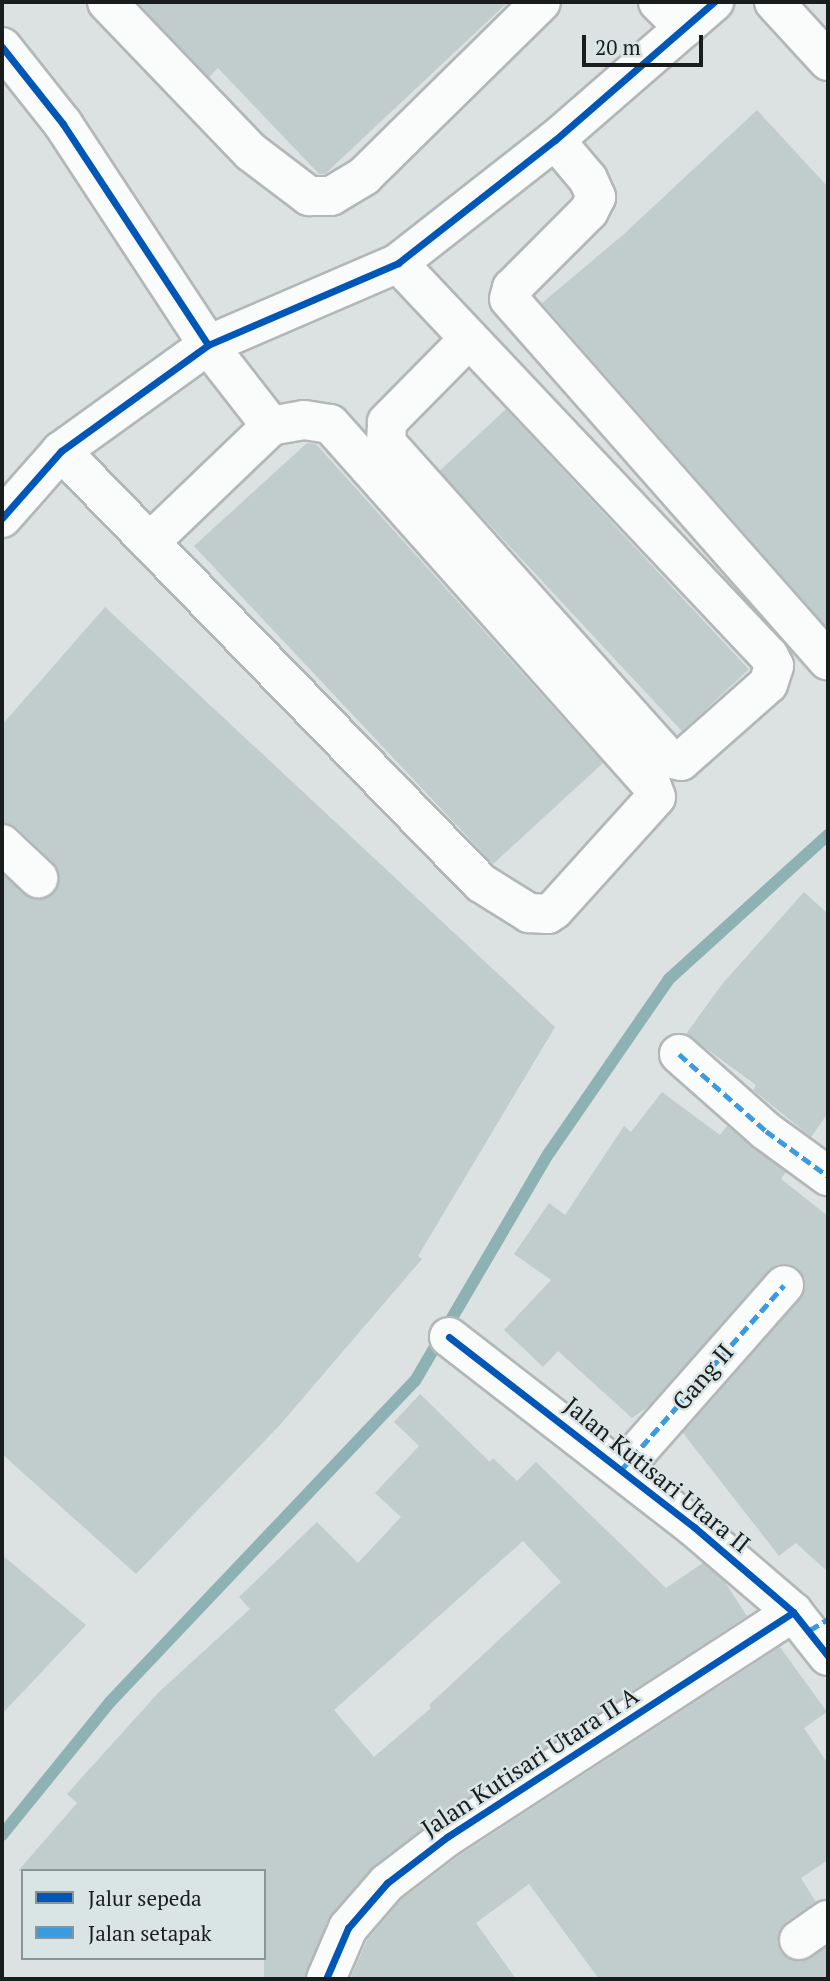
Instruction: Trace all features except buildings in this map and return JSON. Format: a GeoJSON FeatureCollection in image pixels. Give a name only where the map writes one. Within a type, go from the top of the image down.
{"type":"FeatureCollection","features":[{"type":"Feature","properties":{"kind":"street"},"geometry":{"type":"LineString","coordinates":[[107,2],[251,152],[309,196],[331,196],[364,177],[541,2]]}},
{"type":"Feature","properties":{"kind":"street"},"geometry":{"type":"LineString","coordinates":[[2,518],[61,451],[208,345],[398,263],[555,140],[671,15],[713,2]]}},
{"type":"Feature","properties":{"kind":"street"},"geometry":{"type":"LineString","coordinates":[[774,2],[828,61]]}},
{"type":"Feature","properties":{"kind":"street"},"geometry":{"type":"LineString","coordinates":[[2,47],[63,124],[208,345],[271,426]]}},
{"type":"Feature","properties":{"kind":"street"},"geometry":{"type":"LineString","coordinates":[[555,140],[588,179],[596,197],[589,211],[512,288],[509,299],[828,661]]}},
{"type":"Feature","properties":{"kind":"street"},"geometry":{"type":"LineString","coordinates":[[398,263],[769,656],[774,666],[768,684],[681,761],[668,758],[386,443],[387,422],[468,340]]}},
{"type":"Feature","properties":{"kind":"street"},"geometry":{"type":"LineString","coordinates":[[61,451],[481,883],[529,913],[541,915],[554,910],[651,807],[656,797],[651,784],[330,424],[304,420],[271,426],[150,542]]}},
{"type":"Feature","properties":{"kind":"street"},"geometry":{"type":"LineString","coordinates":[[2,844],[38,878]]}},
{"type":"Feature","properties":{"kind":"street"},"geometry":{"type":"LineString","coordinates":[[679,1054],[766,1131],[828,1175]]}},
{"type":"Feature","properties":{"kind":"street","name":"Gang II"},"geometry":{"type":"LineString","coordinates":[[622,1469],[785,1285]]}},
{"type":"Feature","properties":{"kind":"street","name":"Jalan Kutisari Utara II"},"geometry":{"type":"LineString","coordinates":[[449,1337],[622,1469],[815,1629]]}},
{"type":"Feature","properties":{"kind":"street","name":"Jalan Kutisari Utara II A"},"geometry":{"type":"LineString","coordinates":[[326,1979],[348,1928],[387,1883],[447,1837],[815,1629]]}},
{"type":"Feature","properties":{"kind":"waterway"},"geometry":{"type":"LineString","coordinates":[[2,1835],[110,1702],[415,1381],[549,1153],[669,979],[828,835]]}},
{"type":"Feature","properties":{"kind":"marked path"},"geometry":{"type":"LineString","coordinates":[[679,1054],[766,1131],[828,1176]]}},
{"type":"Feature","properties":{"kind":"marked path"},"geometry":{"type":"LineString","coordinates":[[622,1469],[784,1285]]}},
{"type":"Feature","properties":{"kind":"marked path"},"geometry":{"type":"LineString","coordinates":[[810,1630],[828,1619]]}},
{"type":"Feature","properties":{"kind":"cycle path"},"geometry":{"type":"LineString","coordinates":[[2,518],[61,451],[208,345],[398,263],[555,140],[714,2]]}},
{"type":"Feature","properties":{"kind":"cycle path"},"geometry":{"type":"LineString","coordinates":[[2,47],[63,124],[208,345]]}},
{"type":"Feature","properties":{"kind":"cycle path"},"geometry":{"type":"LineString","coordinates":[[449,1337],[694,1527],[793,1612],[828,1656]]}},
{"type":"Feature","properties":{"kind":"cycle path"},"geometry":{"type":"LineString","coordinates":[[326,1979],[348,1928],[387,1883],[447,1837],[793,1612]]}}]}
